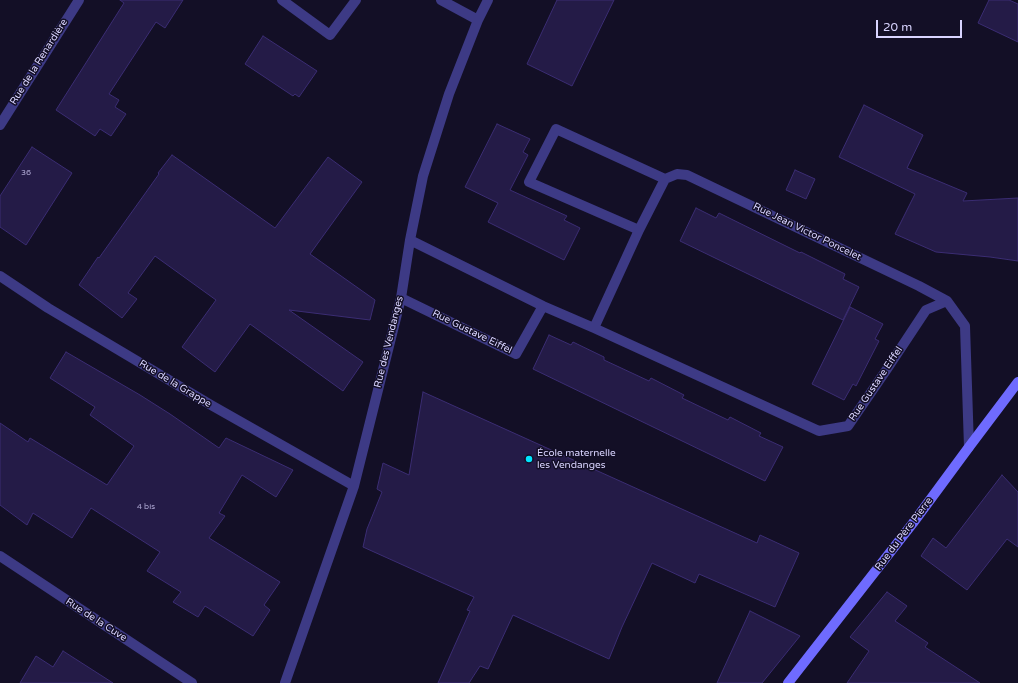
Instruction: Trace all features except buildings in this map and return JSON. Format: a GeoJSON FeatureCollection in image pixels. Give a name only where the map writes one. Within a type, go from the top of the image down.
{"type":"FeatureCollection","features":[{"type":"Feature","properties":{"kind":"street","name":"Rue de la Renardière"},"geometry":{"type":"LineString","coordinates":[[0,125],[79,0]]}},
{"type":"Feature","properties":{"kind":"street"},"geometry":{"type":"LineString","coordinates":[[282,0],[330,35],[356,0]]}},
{"type":"Feature","properties":{"kind":"street"},"geometry":{"type":"LineString","coordinates":[[441,0],[478,20]]}},
{"type":"Feature","properties":{"kind":"street","name":"Rue des Vendanges"},"geometry":{"type":"LineString","coordinates":[[285,683],[354,486],[401,298],[410,240],[423,176],[449,94],[478,20],[488,0]]}},
{"type":"Feature","properties":{"kind":"street"},"geometry":{"type":"LineString","coordinates":[[594,328],[639,230],[665,178],[556,129],[529,182],[639,230]]}},
{"type":"Feature","properties":{"kind":"street","name":"Rue Jean Victor Poncelet"},"geometry":{"type":"LineString","coordinates":[[665,178],[677,174],[687,175],[947,301]]}},
{"type":"Feature","properties":{"kind":"street","name":"Rue Gustave Eiffel"},"geometry":{"type":"LineString","coordinates":[[410,240],[543,306],[819,431],[848,426],[926,310],[947,301]]}},
{"type":"Feature","properties":{"kind":"street","name":"Rue de la Grappe"},"geometry":{"type":"LineString","coordinates":[[0,276],[48,308],[204,401],[354,486]]}},
{"type":"Feature","properties":{"kind":"street","name":"Rue Gustave Eiffel"},"geometry":{"type":"LineString","coordinates":[[401,298],[516,354],[543,306]]}},
{"type":"Feature","properties":{"kind":"street"},"geometry":{"type":"LineString","coordinates":[[947,301],[965,326],[969,447]]}},
{"type":"Feature","properties":{"kind":"street","name":"Rue du Père Pierre"},"geometry":{"type":"LineString","coordinates":[[788,683],[913,523],[1018,382]]}},
{"type":"Feature","properties":{"kind":"street","name":"Rue de la Cuve"},"geometry":{"type":"LineString","coordinates":[[0,556],[192,683]]}},
{"type":"Feature","properties":{"kind":"place","name":"École maternelle les Vendanges"},"geometry":{"type":"Point","coordinates":[529,459]}}]}
